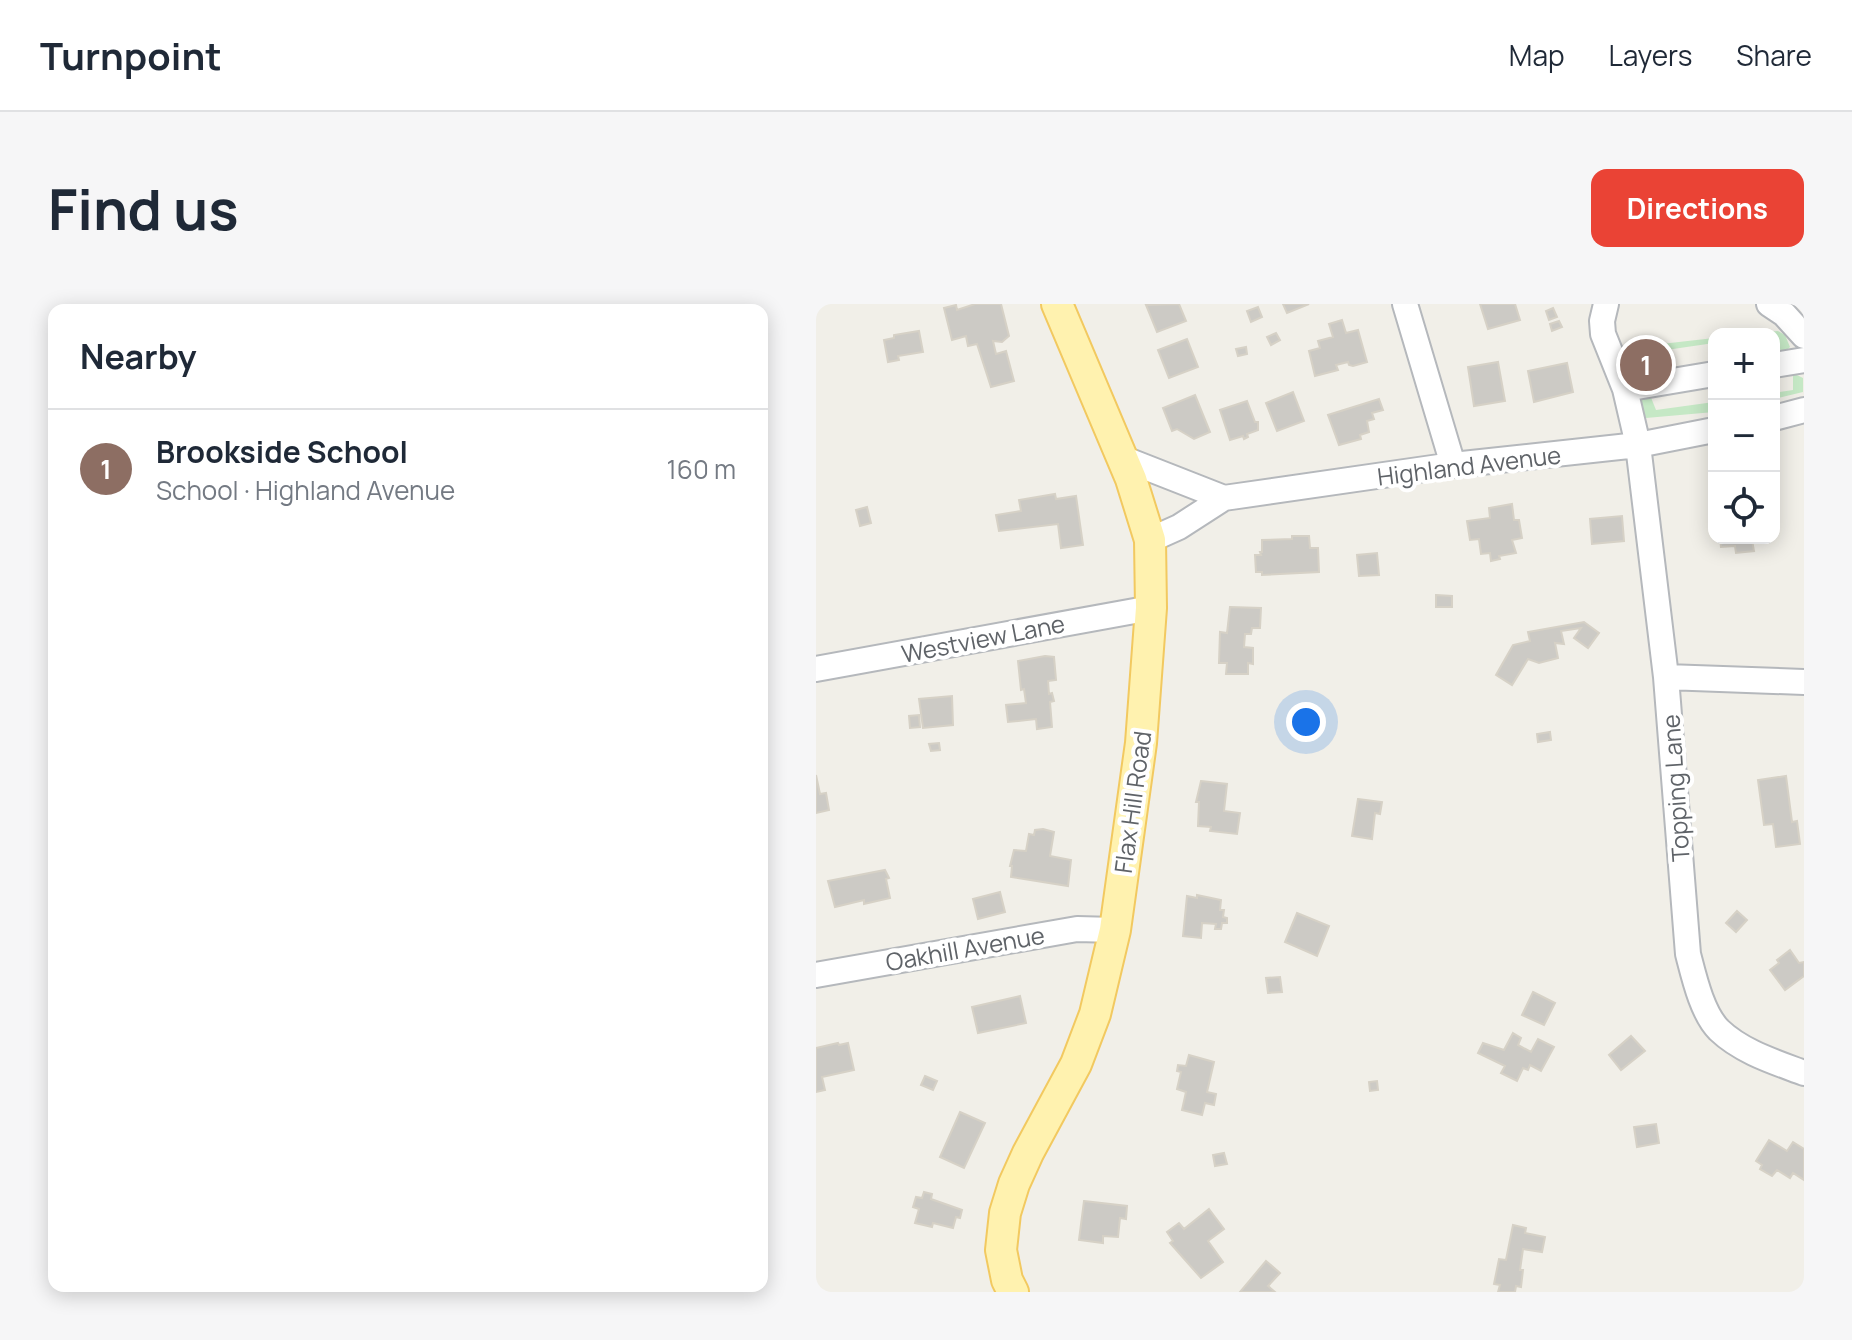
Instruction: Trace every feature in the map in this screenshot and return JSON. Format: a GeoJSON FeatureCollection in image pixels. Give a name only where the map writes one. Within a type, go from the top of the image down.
{"type":"FeatureCollection","features":[{"type":"Feature","properties":{"kind":"main road","name":"Flax Hill Road"},"geometry":{"type":"LineString","coordinates":[[1013,1292],[1001,1250],[1005,1213],[1028,1153],[1076,1064],[1095,1014],[1115,930],[1141,743],[1151,608],[1150,540],[1122,458],[1057,304]]}},
{"type":"Feature","properties":{"kind":"street"},"geometry":{"type":"LineString","coordinates":[[1405,304],[1453,465]]}},
{"type":"Feature","properties":{"kind":"street","name":"Topping Lane"},"geometry":{"type":"LineString","coordinates":[[1606,304],[1603,334],[1625,389],[1638,445],[1666,677],[1688,954],[1698,993],[1718,1028],[1761,1058],[1804,1073]]}},
{"type":"Feature","properties":{"kind":"street"},"geometry":{"type":"LineString","coordinates":[[1769,304],[1784,314],[1804,336]]}},
{"type":"Feature","properties":{"kind":"street"},"geometry":{"type":"LineString","coordinates":[[1780,364],[1804,360]]}},
{"type":"Feature","properties":{"kind":"street"},"geometry":{"type":"LineString","coordinates":[[1625,389],[1708,375]]}},
{"type":"Feature","properties":{"kind":"street"},"geometry":{"type":"LineString","coordinates":[[1780,416],[1804,410]]}},
{"type":"Feature","properties":{"kind":"street","name":"Highland Avenue"},"geometry":{"type":"LineString","coordinates":[[1150,540],[1179,527],[1224,498],[1453,465],[1638,445],[1708,431]]}},
{"type":"Feature","properties":{"kind":"street","name":"Highland Avenue"},"geometry":{"type":"LineString","coordinates":[[1122,458],[1224,498]]}},
{"type":"Feature","properties":{"kind":"street","name":"Westview Lane"},"geometry":{"type":"LineString","coordinates":[[816,669],[1151,608]]}},
{"type":"Feature","properties":{"kind":"street"},"geometry":{"type":"LineString","coordinates":[[1666,677],[1804,682]]}},
{"type":"Feature","properties":{"kind":"street","name":"Oakhill Avenue"},"geometry":{"type":"LineString","coordinates":[[816,975],[1077,929],[1115,930]]}},
{"type":"Feature","properties":{"kind":"green space"},"geometry":{"type":"Polygon","coordinates":[[[1780,332],[1785,335],[1790,347],[1786,351],[1780,350],[1780,332]]]}},
{"type":"Feature","properties":{"kind":"green space"},"geometry":{"type":"Polygon","coordinates":[[[1708,339],[1708,344],[1639,354],[1641,367],[1636,372],[1629,371],[1625,362],[1628,353],[1635,347],[1708,339]]]}},
{"type":"Feature","properties":{"kind":"green space"},"geometry":{"type":"Polygon","coordinates":[[[1793,373],[1803,378],[1803,392],[1780,398],[1780,392],[1793,390],[1793,373]]]}},
{"type":"Feature","properties":{"kind":"green space"},"geometry":{"type":"Polygon","coordinates":[[[1650,395],[1656,410],[1708,403],[1708,413],[1646,418],[1640,406],[1643,397],[1650,395]]]}},
{"type":"Feature","properties":{"kind":"building"},"geometry":{"type":"Polygon","coordinates":[[[975,304],[1001,304],[1009,336],[1002,342],[993,341],[996,354],[1006,351],[1014,381],[991,387],[977,344],[968,346],[966,336],[952,340],[944,308],[956,305],[957,310],[975,304]]]}},
{"type":"Feature","properties":{"kind":"building"},"geometry":{"type":"Polygon","coordinates":[[[1179,304],[1186,321],[1157,332],[1146,305],[1179,304]]]}},
{"type":"Feature","properties":{"kind":"building"},"geometry":{"type":"Polygon","coordinates":[[[1283,304],[1309,304],[1287,313],[1283,304]]]}},
{"type":"Feature","properties":{"kind":"building"},"geometry":{"type":"Polygon","coordinates":[[[1480,304],[1515,304],[1520,320],[1488,329],[1480,304]]]}},
{"type":"Feature","properties":{"kind":"building"},"geometry":{"type":"Polygon","coordinates":[[[1258,307],[1262,317],[1251,322],[1247,311],[1258,307]]]}},
{"type":"Feature","properties":{"kind":"building"},"geometry":{"type":"Polygon","coordinates":[[[1553,308],[1557,317],[1549,320],[1546,311],[1553,308]]]}},
{"type":"Feature","properties":{"kind":"building"},"geometry":{"type":"Polygon","coordinates":[[[1342,320],[1346,333],[1358,330],[1367,362],[1353,366],[1348,362],[1336,365],[1338,370],[1315,376],[1309,351],[1320,348],[1318,341],[1333,337],[1329,324],[1342,320]]]}},
{"type":"Feature","properties":{"kind":"building"},"geometry":{"type":"Polygon","coordinates":[[[1559,321],[1562,327],[1552,331],[1550,324],[1559,321]]]}},
{"type":"Feature","properties":{"kind":"building"},"geometry":{"type":"Polygon","coordinates":[[[919,331],[923,352],[898,356],[899,360],[888,362],[884,340],[919,331]]]}},
{"type":"Feature","properties":{"kind":"building"},"geometry":{"type":"Polygon","coordinates":[[[1276,333],[1280,340],[1271,345],[1267,337],[1276,333]]]}},
{"type":"Feature","properties":{"kind":"building"},"geometry":{"type":"Polygon","coordinates":[[[1187,339],[1198,367],[1169,378],[1158,350],[1187,339]]]}},
{"type":"Feature","properties":{"kind":"building"},"geometry":{"type":"Polygon","coordinates":[[[1246,347],[1247,354],[1238,356],[1236,349],[1246,347]]]}},
{"type":"Feature","properties":{"kind":"building"},"geometry":{"type":"Polygon","coordinates":[[[1498,362],[1505,401],[1474,406],[1468,367],[1498,362]]]}},
{"type":"Feature","properties":{"kind":"building"},"geometry":{"type":"Polygon","coordinates":[[[1567,363],[1573,392],[1534,402],[1528,371],[1567,363]]]}},
{"type":"Feature","properties":{"kind":"building"},"geometry":{"type":"Polygon","coordinates":[[[1293,392],[1304,421],[1277,431],[1266,403],[1293,392]]]}},
{"type":"Feature","properties":{"kind":"building"},"geometry":{"type":"Polygon","coordinates":[[[1195,395],[1210,432],[1194,439],[1177,429],[1172,431],[1163,408],[1195,395]]]}},
{"type":"Feature","properties":{"kind":"building"},"geometry":{"type":"Polygon","coordinates":[[[1379,399],[1383,410],[1372,413],[1374,419],[1367,421],[1369,432],[1360,435],[1361,439],[1339,445],[1328,415],[1379,399]]]}},
{"type":"Feature","properties":{"kind":"building"},"geometry":{"type":"Polygon","coordinates":[[[1247,401],[1255,422],[1258,422],[1258,430],[1247,434],[1248,437],[1244,439],[1243,436],[1230,440],[1220,410],[1247,401]]]}},
{"type":"Feature","properties":{"kind":"building"},"geometry":{"type":"Polygon","coordinates":[[[1055,494],[1056,499],[1076,496],[1083,545],[1061,548],[1058,524],[999,531],[996,515],[1021,511],[1019,500],[1055,494]]]}},
{"type":"Feature","properties":{"kind":"building"},"geometry":{"type":"Polygon","coordinates":[[[1512,504],[1514,520],[1519,520],[1522,538],[1512,540],[1516,553],[1491,561],[1490,553],[1481,554],[1479,539],[1470,540],[1467,521],[1490,518],[1489,508],[1512,504]]]}},
{"type":"Feature","properties":{"kind":"building"},"geometry":{"type":"Polygon","coordinates":[[[867,507],[871,523],[860,526],[856,510],[867,507]]]}},
{"type":"Feature","properties":{"kind":"building"},"geometry":{"type":"Polygon","coordinates":[[[1622,516],[1624,541],[1592,544],[1590,519],[1622,516]]]}},
{"type":"Feature","properties":{"kind":"building"},"geometry":{"type":"Polygon","coordinates":[[[1292,536],[1309,536],[1310,548],[1318,548],[1319,572],[1262,575],[1262,572],[1256,572],[1255,555],[1261,555],[1262,540],[1292,539],[1292,536]]]}},
{"type":"Feature","properties":{"kind":"building"},"geometry":{"type":"Polygon","coordinates":[[[1721,544],[1753,544],[1754,551],[1736,553],[1735,546],[1721,547],[1721,544]]]}},
{"type":"Feature","properties":{"kind":"building"},"geometry":{"type":"Polygon","coordinates":[[[1377,553],[1379,575],[1359,576],[1357,555],[1377,553]]]}},
{"type":"Feature","properties":{"kind":"building"},"geometry":{"type":"Polygon","coordinates":[[[1436,595],[1452,596],[1452,607],[1436,607],[1436,595]]]}},
{"type":"Feature","properties":{"kind":"building"},"geometry":{"type":"Polygon","coordinates":[[[1230,607],[1261,608],[1260,628],[1252,628],[1251,634],[1245,634],[1244,647],[1253,648],[1253,664],[1248,663],[1248,674],[1226,674],[1227,663],[1219,663],[1220,632],[1227,633],[1230,607]]]}},
{"type":"Feature","properties":{"kind":"building"},"geometry":{"type":"Polygon","coordinates":[[[1584,622],[1599,633],[1588,648],[1574,638],[1581,628],[1561,631],[1564,644],[1555,643],[1558,658],[1539,663],[1528,659],[1512,685],[1496,675],[1513,645],[1530,641],[1528,632],[1584,622]]]}},
{"type":"Feature","properties":{"kind":"building"},"geometry":{"type":"Polygon","coordinates":[[[1054,657],[1056,680],[1048,681],[1049,694],[1052,693],[1054,701],[1050,702],[1052,727],[1037,729],[1036,719],[1008,722],[1006,705],[1026,703],[1024,689],[1021,690],[1018,661],[1054,657]]]}},
{"type":"Feature","properties":{"kind":"building"},"geometry":{"type":"Polygon","coordinates":[[[952,696],[953,725],[923,728],[919,699],[952,696]]]}},
{"type":"Feature","properties":{"kind":"building"},"geometry":{"type":"Polygon","coordinates":[[[919,715],[920,727],[910,728],[909,716],[919,715]]]}},
{"type":"Feature","properties":{"kind":"building"},"geometry":{"type":"Polygon","coordinates":[[[1550,732],[1551,740],[1538,742],[1537,734],[1550,732]]]}},
{"type":"Feature","properties":{"kind":"building"},"geometry":{"type":"Polygon","coordinates":[[[939,743],[940,750],[931,751],[929,744],[939,743]]]}},
{"type":"Feature","properties":{"kind":"building"},"geometry":{"type":"Polygon","coordinates":[[[816,775],[820,794],[826,793],[829,810],[816,813],[816,775]]]}},
{"type":"Feature","properties":{"kind":"building"},"geometry":{"type":"Polygon","coordinates":[[[1786,776],[1792,822],[1797,821],[1800,844],[1776,847],[1773,824],[1764,825],[1758,780],[1786,776]]]}},
{"type":"Feature","properties":{"kind":"building"},"geometry":{"type":"Polygon","coordinates":[[[1201,781],[1227,784],[1224,811],[1240,813],[1237,834],[1210,831],[1211,827],[1198,826],[1199,802],[1196,802],[1201,781]]]}},
{"type":"Feature","properties":{"kind":"building"},"geometry":{"type":"Polygon","coordinates":[[[1358,799],[1382,802],[1380,814],[1375,813],[1372,839],[1352,836],[1358,799]]]}},
{"type":"Feature","properties":{"kind":"building"},"geometry":{"type":"Polygon","coordinates":[[[1035,830],[1054,832],[1050,856],[1071,860],[1068,886],[1011,877],[1014,850],[1026,851],[1029,834],[1034,835],[1035,830]]]}},
{"type":"Feature","properties":{"kind":"building"},"geometry":{"type":"Polygon","coordinates":[[[885,870],[889,878],[886,879],[890,898],[835,907],[828,881],[885,870]]]}},
{"type":"Feature","properties":{"kind":"building"},"geometry":{"type":"Polygon","coordinates":[[[1000,892],[1005,912],[978,919],[973,899],[1000,892]]]}},
{"type":"Feature","properties":{"kind":"building"},"geometry":{"type":"Polygon","coordinates":[[[1197,895],[1221,900],[1220,910],[1224,910],[1223,917],[1227,918],[1227,923],[1222,923],[1221,929],[1215,929],[1216,924],[1202,923],[1201,938],[1183,936],[1187,896],[1197,898],[1197,895]]]}},
{"type":"Feature","properties":{"kind":"building"},"geometry":{"type":"Polygon","coordinates":[[[1737,911],[1747,920],[1736,932],[1726,923],[1737,911]]]}},
{"type":"Feature","properties":{"kind":"building"},"geometry":{"type":"Polygon","coordinates":[[[1297,913],[1329,926],[1317,956],[1285,942],[1297,913]]]}},
{"type":"Feature","properties":{"kind":"building"},"geometry":{"type":"Polygon","coordinates":[[[1790,950],[1799,963],[1804,962],[1804,976],[1785,990],[1770,970],[1790,950]]]}},
{"type":"Feature","properties":{"kind":"building"},"geometry":{"type":"Polygon","coordinates":[[[1280,977],[1282,992],[1268,993],[1266,978],[1280,977]]]}},
{"type":"Feature","properties":{"kind":"building"},"geometry":{"type":"Polygon","coordinates":[[[1533,992],[1555,1003],[1544,1025],[1522,1015],[1533,992]]]}},
{"type":"Feature","properties":{"kind":"building"},"geometry":{"type":"Polygon","coordinates":[[[1020,996],[1026,1023],[978,1033],[972,1007],[1020,996]]]}},
{"type":"Feature","properties":{"kind":"building"},"geometry":{"type":"Polygon","coordinates":[[[1513,1033],[1521,1038],[1518,1045],[1531,1052],[1538,1039],[1554,1047],[1541,1071],[1530,1065],[1528,1070],[1523,1068],[1517,1081],[1501,1073],[1505,1066],[1478,1053],[1483,1043],[1504,1050],[1513,1033]]]}},
{"type":"Feature","properties":{"kind":"building"},"geometry":{"type":"Polygon","coordinates":[[[1631,1036],[1645,1051],[1621,1070],[1609,1055],[1631,1036]]]}},
{"type":"Feature","properties":{"kind":"building"},"geometry":{"type":"Polygon","coordinates":[[[848,1043],[854,1070],[822,1077],[825,1090],[816,1092],[816,1048],[848,1043]]]}},
{"type":"Feature","properties":{"kind":"building"},"geometry":{"type":"Polygon","coordinates":[[[1189,1055],[1214,1062],[1207,1092],[1216,1094],[1214,1105],[1205,1103],[1202,1115],[1182,1110],[1186,1092],[1177,1089],[1181,1072],[1177,1071],[1178,1065],[1186,1066],[1189,1055]]]}},
{"type":"Feature","properties":{"kind":"building"},"geometry":{"type":"Polygon","coordinates":[[[925,1076],[937,1081],[933,1090],[921,1085],[925,1076]]]}},
{"type":"Feature","properties":{"kind":"building"},"geometry":{"type":"Polygon","coordinates":[[[1377,1081],[1378,1090],[1370,1091],[1369,1082],[1377,1081]]]}},
{"type":"Feature","properties":{"kind":"building"},"geometry":{"type":"Polygon","coordinates":[[[960,1112],[985,1123],[964,1168],[940,1157],[960,1112]]]}},
{"type":"Feature","properties":{"kind":"building"},"geometry":{"type":"Polygon","coordinates":[[[1656,1124],[1659,1143],[1637,1147],[1634,1127],[1656,1124]]]}},
{"type":"Feature","properties":{"kind":"building"},"geometry":{"type":"Polygon","coordinates":[[[1769,1140],[1787,1151],[1793,1142],[1804,1149],[1804,1180],[1793,1173],[1790,1178],[1777,1170],[1772,1176],[1760,1169],[1762,1165],[1756,1161],[1769,1140]]]}},
{"type":"Feature","properties":{"kind":"building"},"geometry":{"type":"Polygon","coordinates":[[[1224,1153],[1227,1164],[1215,1166],[1213,1155],[1224,1153]]]}},
{"type":"Feature","properties":{"kind":"building"},"geometry":{"type":"Polygon","coordinates":[[[924,1192],[932,1194],[931,1199],[962,1210],[953,1228],[915,1223],[919,1209],[913,1207],[916,1197],[922,1198],[924,1192]]]}},
{"type":"Feature","properties":{"kind":"building"},"geometry":{"type":"Polygon","coordinates":[[[1084,1201],[1127,1206],[1126,1219],[1120,1218],[1118,1237],[1103,1236],[1103,1243],[1079,1240],[1084,1201]]]}},
{"type":"Feature","properties":{"kind":"building"},"geometry":{"type":"Polygon","coordinates":[[[1209,1209],[1224,1229],[1208,1241],[1223,1262],[1201,1278],[1170,1243],[1173,1241],[1167,1232],[1179,1223],[1184,1229],[1209,1209]]]}},
{"type":"Feature","properties":{"kind":"building"},"geometry":{"type":"Polygon","coordinates":[[[1513,1225],[1526,1228],[1525,1233],[1545,1237],[1542,1252],[1523,1249],[1521,1287],[1516,1286],[1515,1292],[1498,1292],[1500,1285],[1494,1284],[1499,1259],[1506,1260],[1513,1225]]]}},
{"type":"Feature","properties":{"kind":"building"},"geometry":{"type":"Polygon","coordinates":[[[1266,1261],[1280,1273],[1268,1286],[1275,1292],[1240,1292],[1266,1261]]]}},
{"type":"Feature","properties":{"kind":"place","name":"Brookside School"},"geometry":{"type":"Point","coordinates":[1646,365]}}]}
